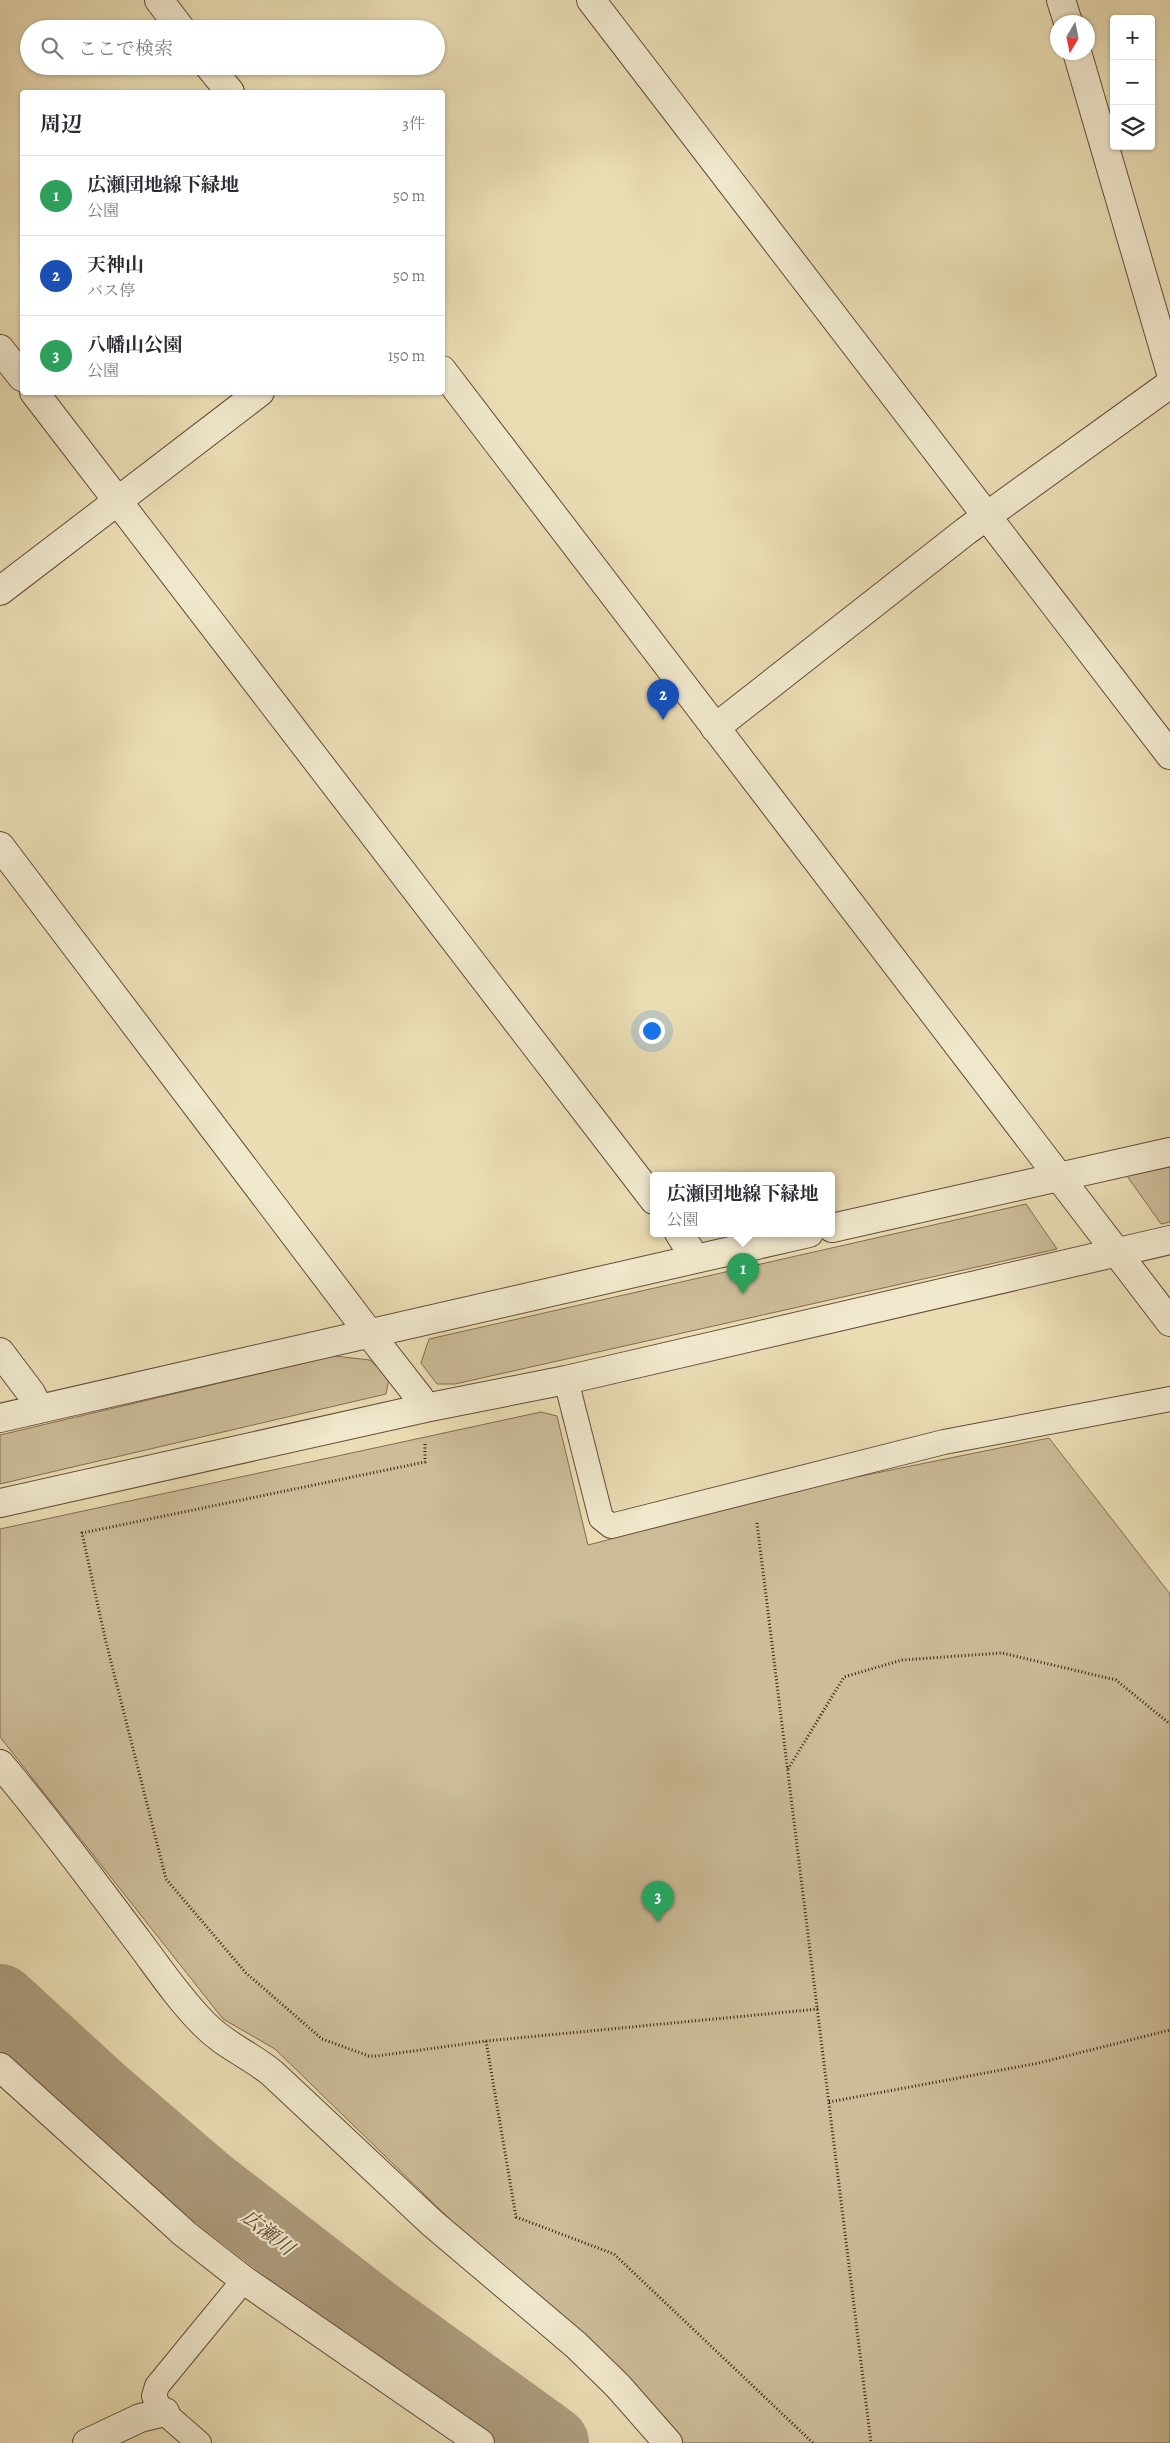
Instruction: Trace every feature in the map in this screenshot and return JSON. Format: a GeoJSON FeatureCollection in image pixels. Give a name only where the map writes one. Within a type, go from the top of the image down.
{"type":"FeatureCollection","features":[{"type":"Feature","properties":{"kind":"street"},"geometry":{"type":"LineString","coordinates":[[158,0],[174,20]]}},
{"type":"Feature","properties":{"kind":"street"},"geometry":{"type":"LineString","coordinates":[[591,0],[1170,755]]}},
{"type":"Feature","properties":{"kind":"street"},"geometry":{"type":"LineString","coordinates":[[1061,0],[1066,15]]}},
{"type":"Feature","properties":{"kind":"street"},"geometry":{"type":"LineString","coordinates":[[1079,60],[1170,370]]}},
{"type":"Feature","properties":{"kind":"street"},"geometry":{"type":"LineString","coordinates":[[216,75],[228,90]]}},
{"type":"Feature","properties":{"kind":"street"},"geometry":{"type":"LineString","coordinates":[[0,349],[20,374]]}},
{"type":"Feature","properties":{"kind":"street"},"geometry":{"type":"LineString","coordinates":[[445,374],[1170,1322]]}},
{"type":"Feature","properties":{"kind":"street"},"geometry":{"type":"LineString","coordinates":[[716,728],[986,517],[1170,384]]}},
{"type":"Feature","properties":{"kind":"street"},"geometry":{"type":"LineString","coordinates":[[36,395],[119,500],[650,1195]]}},
{"type":"Feature","properties":{"kind":"street"},"geometry":{"type":"LineString","coordinates":[[0,591],[256,395]]}},
{"type":"Feature","properties":{"kind":"street"},"geometry":{"type":"LineString","coordinates":[[0,846],[419,1397],[425,1408]]}},
{"type":"Feature","properties":{"kind":"street"},"geometry":{"type":"LineString","coordinates":[[835,1227],[1170,1152]]}},
{"type":"Feature","properties":{"kind":"street"},"geometry":{"type":"LineString","coordinates":[[682,1237],[695,1258]]}},
{"type":"Feature","properties":{"kind":"street"},"geometry":{"type":"LineString","coordinates":[[0,1418],[791,1237]]}},
{"type":"Feature","properties":{"kind":"street"},"geometry":{"type":"LineString","coordinates":[[0,1503],[425,1408],[566,1380],[1170,1240]]}},
{"type":"Feature","properties":{"kind":"street"},"geometry":{"type":"LineString","coordinates":[[0,1352],[32,1393],[39,1409]]}},
{"type":"Feature","properties":{"kind":"street"},"geometry":{"type":"LineString","coordinates":[[0,1764],[29,1797],[177,1993],[204,2024],[220,2039],[272,2073],[432,2223],[576,2345],[618,2386],[668,2443]]}},
{"type":"Feature","properties":{"kind":"street"},"geometry":{"type":"LineString","coordinates":[[0,2067],[186,2234],[244,2280],[480,2443]]}},
{"type":"Feature","properties":{"kind":"street"},"geometry":{"type":"LineString","coordinates":[[87,2443],[140,2418],[165,2412]]}},
{"type":"Feature","properties":{"kind":"lane"},"geometry":{"type":"LineString","coordinates":[[566,1380],[601,1518],[611,1526],[944,1442],[1170,1398]]}},
{"type":"Feature","properties":{"kind":"lane"},"geometry":{"type":"LineString","coordinates":[[199,2443],[160,2409],[154,2396],[158,2386],[244,2280]]}},
{"type":"Feature","properties":{"kind":"path"},"geometry":{"type":"LineString","coordinates":[[425,1408],[425,1462],[82,1533],[105,1638],[166,1879],[246,1972],[322,2039],[369,2056],[486,2041],[818,2009]]}},
{"type":"Feature","properties":{"kind":"path"},"geometry":{"type":"LineString","coordinates":[[753,1490],[871,2443]]}},
{"type":"Feature","properties":{"kind":"path"},"geometry":{"type":"LineString","coordinates":[[788,1769],[844,1677],[902,1660],[1002,1653],[1116,1680],[1170,1724]]}},
{"type":"Feature","properties":{"kind":"path"},"geometry":{"type":"LineString","coordinates":[[830,2102],[1039,2063],[1170,2030]]}},
{"type":"Feature","properties":{"kind":"path"},"geometry":{"type":"LineString","coordinates":[[486,2041],[516,2217],[614,2254],[813,2443]]}},
{"type":"Feature","properties":{"kind":"shaded area"},"geometry":{"type":"Polygon","coordinates":[[[1170,1167],[1170,1222],[1161,1224],[1127,1176],[1170,1167]]]}},
{"type":"Feature","properties":{"kind":"shaded area"},"geometry":{"type":"Polygon","coordinates":[[[1026,1204],[1057,1249],[455,1384],[437,1384],[421,1363],[429,1339],[1026,1204]]]}},
{"type":"Feature","properties":{"kind":"shaded area"},"geometry":{"type":"Polygon","coordinates":[[[334,1356],[370,1360],[389,1378],[386,1394],[0,1484],[0,1435],[334,1356]]]}},
{"type":"Feature","properties":{"kind":"shaded area"},"geometry":{"type":"Polygon","coordinates":[[[541,1412],[557,1416],[588,1545],[817,1485],[1049,1438],[1170,1594],[1170,2443],[683,2443],[649,2400],[495,2263],[275,2049],[223,2019],[0,1737],[0,1529],[541,1412]]]}},
{"type":"Feature","properties":{"kind":"waterway","name":"広瀬川"},"geometry":{"type":"LineString","coordinates":[[0,2001],[99,2092],[207,2185],[376,2316],[552,2443]]}},
{"type":"Feature","properties":{"kind":"place","name":"天神山"},"geometry":{"type":"Point","coordinates":[663,720]}},
{"type":"Feature","properties":{"kind":"place","name":"広瀬団地線下緑地"},"geometry":{"type":"Point","coordinates":[743,1294]}},
{"type":"Feature","properties":{"kind":"place","name":"八幡山公園"},"geometry":{"type":"Point","coordinates":[658,1922]}}]}
